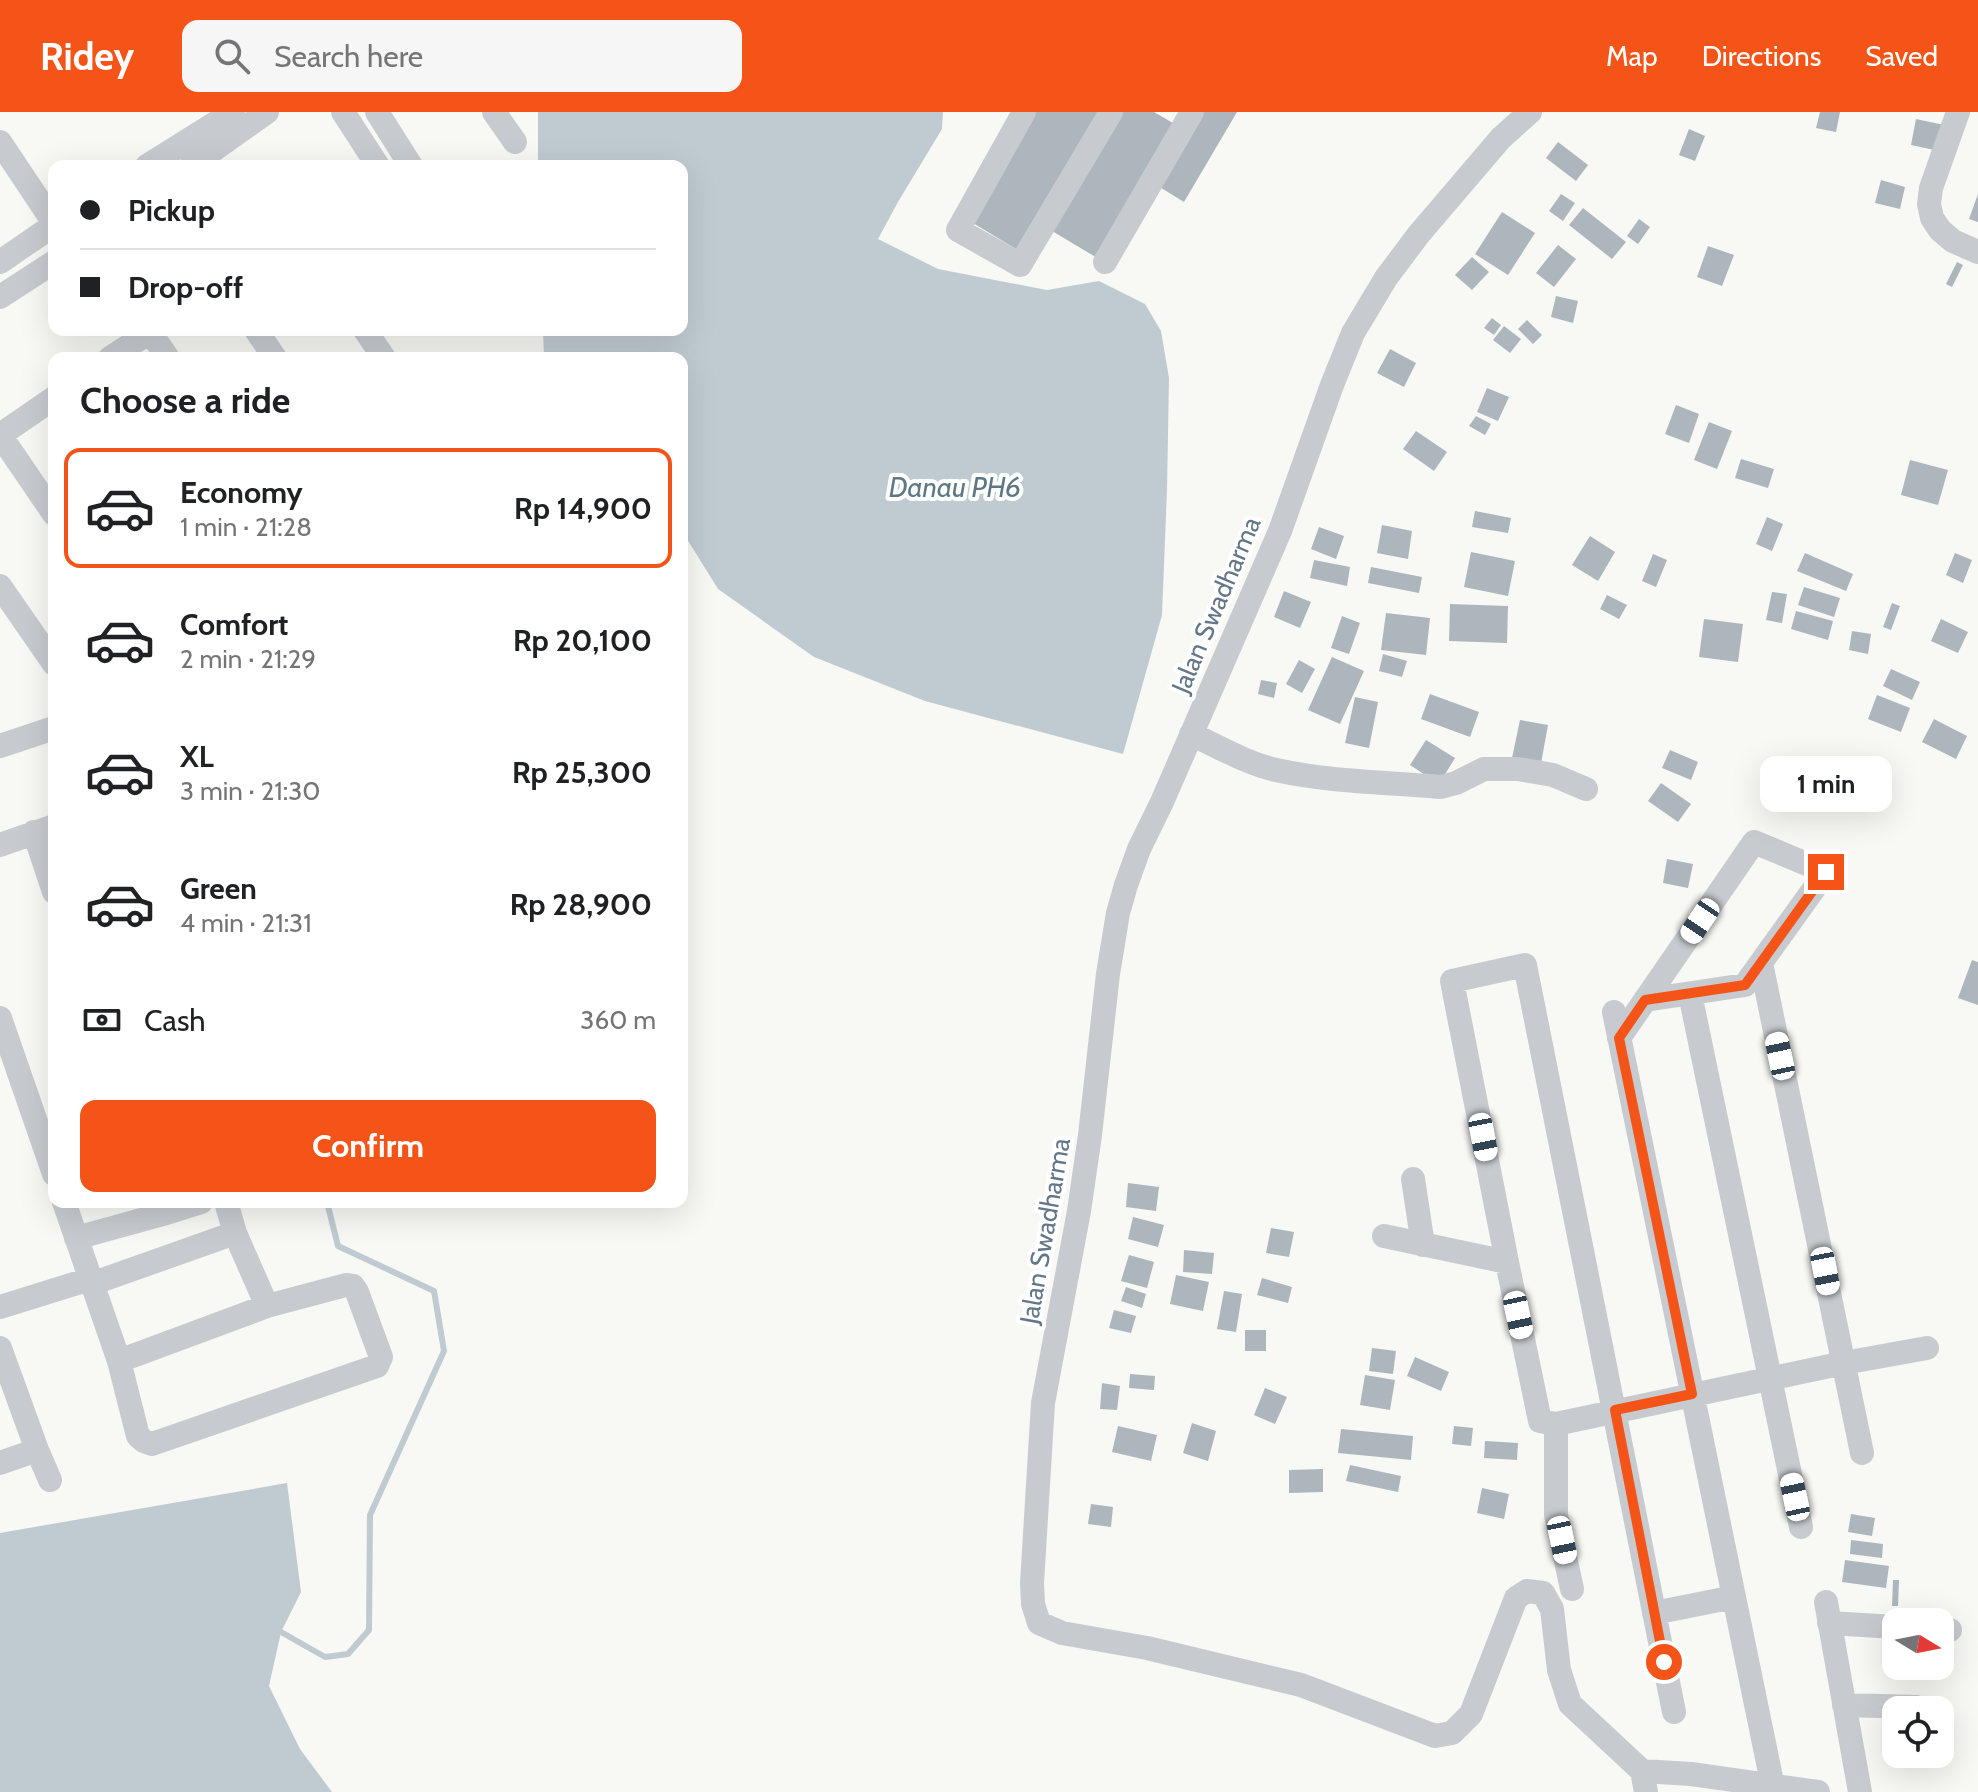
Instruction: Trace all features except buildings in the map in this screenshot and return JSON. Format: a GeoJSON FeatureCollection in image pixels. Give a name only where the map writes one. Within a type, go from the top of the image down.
{"type":"FeatureCollection","features":[{"type":"Feature","properties":{"kind":"street"},"geometry":{"type":"LineString","coordinates":[[157,160],[233,112]]}},
{"type":"Feature","properties":{"kind":"street"},"geometry":{"type":"LineString","coordinates":[[199,160],[267,112]]}},
{"type":"Feature","properties":{"kind":"street"},"geometry":{"type":"LineString","coordinates":[[343,112],[374,160]]}},
{"type":"Feature","properties":{"kind":"street"},"geometry":{"type":"LineString","coordinates":[[377,112],[407,160]]}},
{"type":"Feature","properties":{"kind":"street"},"geometry":{"type":"LineString","coordinates":[[494,112],[515,142]]}},
{"type":"Feature","properties":{"kind":"street"},"geometry":{"type":"LineString","coordinates":[[1024,112],[958,230],[1020,265],[1111,112]]}},
{"type":"Feature","properties":{"kind":"street"},"geometry":{"type":"LineString","coordinates":[[1105,262],[1192,112]]}},
{"type":"Feature","properties":{"kind":"street","name":"Jalan Swadharma"},"geometry":{"type":"LineString","coordinates":[[1530,112],[1501,138],[1419,234],[1386,278],[1353,333],[1280,531],[1139,849],[1118,913],[1079,1211],[1043,1403],[1033,1604],[1039,1623],[1062,1633],[1147,1648],[1301,1685],[1435,1736],[1452,1733],[1471,1714],[1516,1598],[1527,1591],[1543,1593],[1552,1609],[1559,1670],[1570,1704],[1644,1781]]}},
{"type":"Feature","properties":{"kind":"street"},"geometry":{"type":"LineString","coordinates":[[1958,112],[1931,188],[1929,204],[1932,218],[1940,230],[1953,241],[1978,252]]}},
{"type":"Feature","properties":{"kind":"street"},"geometry":{"type":"LineString","coordinates":[[0,142],[48,215]]}},
{"type":"Feature","properties":{"kind":"street"},"geometry":{"type":"LineString","coordinates":[[0,262],[48,228]]}},
{"type":"Feature","properties":{"kind":"street"},"geometry":{"type":"LineString","coordinates":[[0,297],[48,266]]}},
{"type":"Feature","properties":{"kind":"street"},"geometry":{"type":"LineString","coordinates":[[119,344],[139,336]]}},
{"type":"Feature","properties":{"kind":"street"},"geometry":{"type":"LineString","coordinates":[[48,402],[0,435],[48,505]]}},
{"type":"Feature","properties":{"kind":"street"},"geometry":{"type":"LineString","coordinates":[[0,586],[48,655]]}},
{"type":"Feature","properties":{"kind":"street"},"geometry":{"type":"LineString","coordinates":[[1,743],[48,730]]}},
{"type":"Feature","properties":{"kind":"street"},"geometry":{"type":"LineString","coordinates":[[1191,734],[1275,770],[1328,779],[1441,787],[1484,769],[1518,769],[1553,775],[1586,789]]}},
{"type":"Feature","properties":{"kind":"street"},"geometry":{"type":"LineString","coordinates":[[0,845],[44,829],[48,854]]}},
{"type":"Feature","properties":{"kind":"street"},"geometry":{"type":"LineString","coordinates":[[1619,1038],[1645,1000],[1754,842],[1826,872],[1745,985],[1645,1000]]}},
{"type":"Feature","properties":{"kind":"street"},"geometry":{"type":"LineString","coordinates":[[1761,963],[1862,1453]]}},
{"type":"Feature","properties":{"kind":"street"},"geometry":{"type":"LineString","coordinates":[[1674,1712],[1615,1410],[1525,965],[1452,981],[1540,1421],[1556,1424],[1615,1410],[1692,1394],[1927,1348]]}},
{"type":"Feature","properties":{"kind":"street"},"geometry":{"type":"LineString","coordinates":[[1690,994],[1801,1527]]}},
{"type":"Feature","properties":{"kind":"street"},"geometry":{"type":"LineString","coordinates":[[1614,1012],[1773,1789]]}},
{"type":"Feature","properties":{"kind":"street"},"geometry":{"type":"LineString","coordinates":[[0,1018],[48,1157]]}},
{"type":"Feature","properties":{"kind":"street"},"geometry":{"type":"LineString","coordinates":[[1413,1179],[1423,1245]]}},
{"type":"Feature","properties":{"kind":"street"},"geometry":{"type":"LineString","coordinates":[[66,1208],[119,1361],[138,1436],[144,1441],[152,1444],[377,1366],[381,1357],[357,1292],[353,1286],[346,1285],[267,1306],[119,1361]]}},
{"type":"Feature","properties":{"kind":"street"},"geometry":{"type":"LineString","coordinates":[[76,1238],[161,1208]]}},
{"type":"Feature","properties":{"kind":"street"},"geometry":{"type":"LineString","coordinates":[[228,1208],[235,1233],[267,1306]]}},
{"type":"Feature","properties":{"kind":"street"},"geometry":{"type":"LineString","coordinates":[[0,1307],[235,1233]]}},
{"type":"Feature","properties":{"kind":"street"},"geometry":{"type":"LineString","coordinates":[[1384,1236],[1507,1262]]}},
{"type":"Feature","properties":{"kind":"street"},"geometry":{"type":"LineString","coordinates":[[0,1348],[50,1480]]}},
{"type":"Feature","properties":{"kind":"street"},"geometry":{"type":"LineString","coordinates":[[1556,1424],[1556,1515],[1572,1589]]}},
{"type":"Feature","properties":{"kind":"street"},"geometry":{"type":"LineString","coordinates":[[0,1463],[37,1450]]}},
{"type":"Feature","properties":{"kind":"street"},"geometry":{"type":"LineString","coordinates":[[1654,1613],[1734,1597]]}},
{"type":"Feature","properties":{"kind":"street"},"geometry":{"type":"LineString","coordinates":[[1860,1792],[1828,1613],[1882,1624]]}},
{"type":"Feature","properties":{"kind":"street"},"geometry":{"type":"LineString","coordinates":[[1844,1705],[1882,1706]]}},
{"type":"Feature","properties":{"kind":"street"},"geometry":{"type":"LineString","coordinates":[[1644,1781],[1818,1792]]}},
{"type":"Feature","properties":{"kind":"water","name":"Danau PH6"},"geometry":{"type":"Polygon","coordinates":[[[538,112],[943,112],[942,129],[878,239],[938,269],[1047,290],[1099,281],[1145,304],[1161,331],[1169,378],[1162,615],[1123,754],[925,701],[814,657],[718,589],[688,541],[688,352],[544,352],[543,336],[688,336],[688,160],[538,160],[538,112]]]}},
{"type":"Feature","properties":{"kind":"water"},"geometry":{"type":"Polygon","coordinates":[[[287,1483],[301,1592],[281,1632],[269,1686],[300,1749],[332,1792],[0,1792],[0,1533],[287,1483]]]}},
{"type":"Feature","properties":{"kind":"waterway"},"geometry":{"type":"LineString","coordinates":[[281,1632],[325,1657],[348,1654],[369,1630],[370,1515],[444,1351],[434,1291],[338,1246],[328,1208]]}},
{"type":"Feature","properties":{"kind":"route"},"geometry":{"type":"LineString","coordinates":[[1664,1662],[1615,1410],[1692,1394],[1619,1038],[1645,1000],[1745,985],[1826,872]]}}]}
